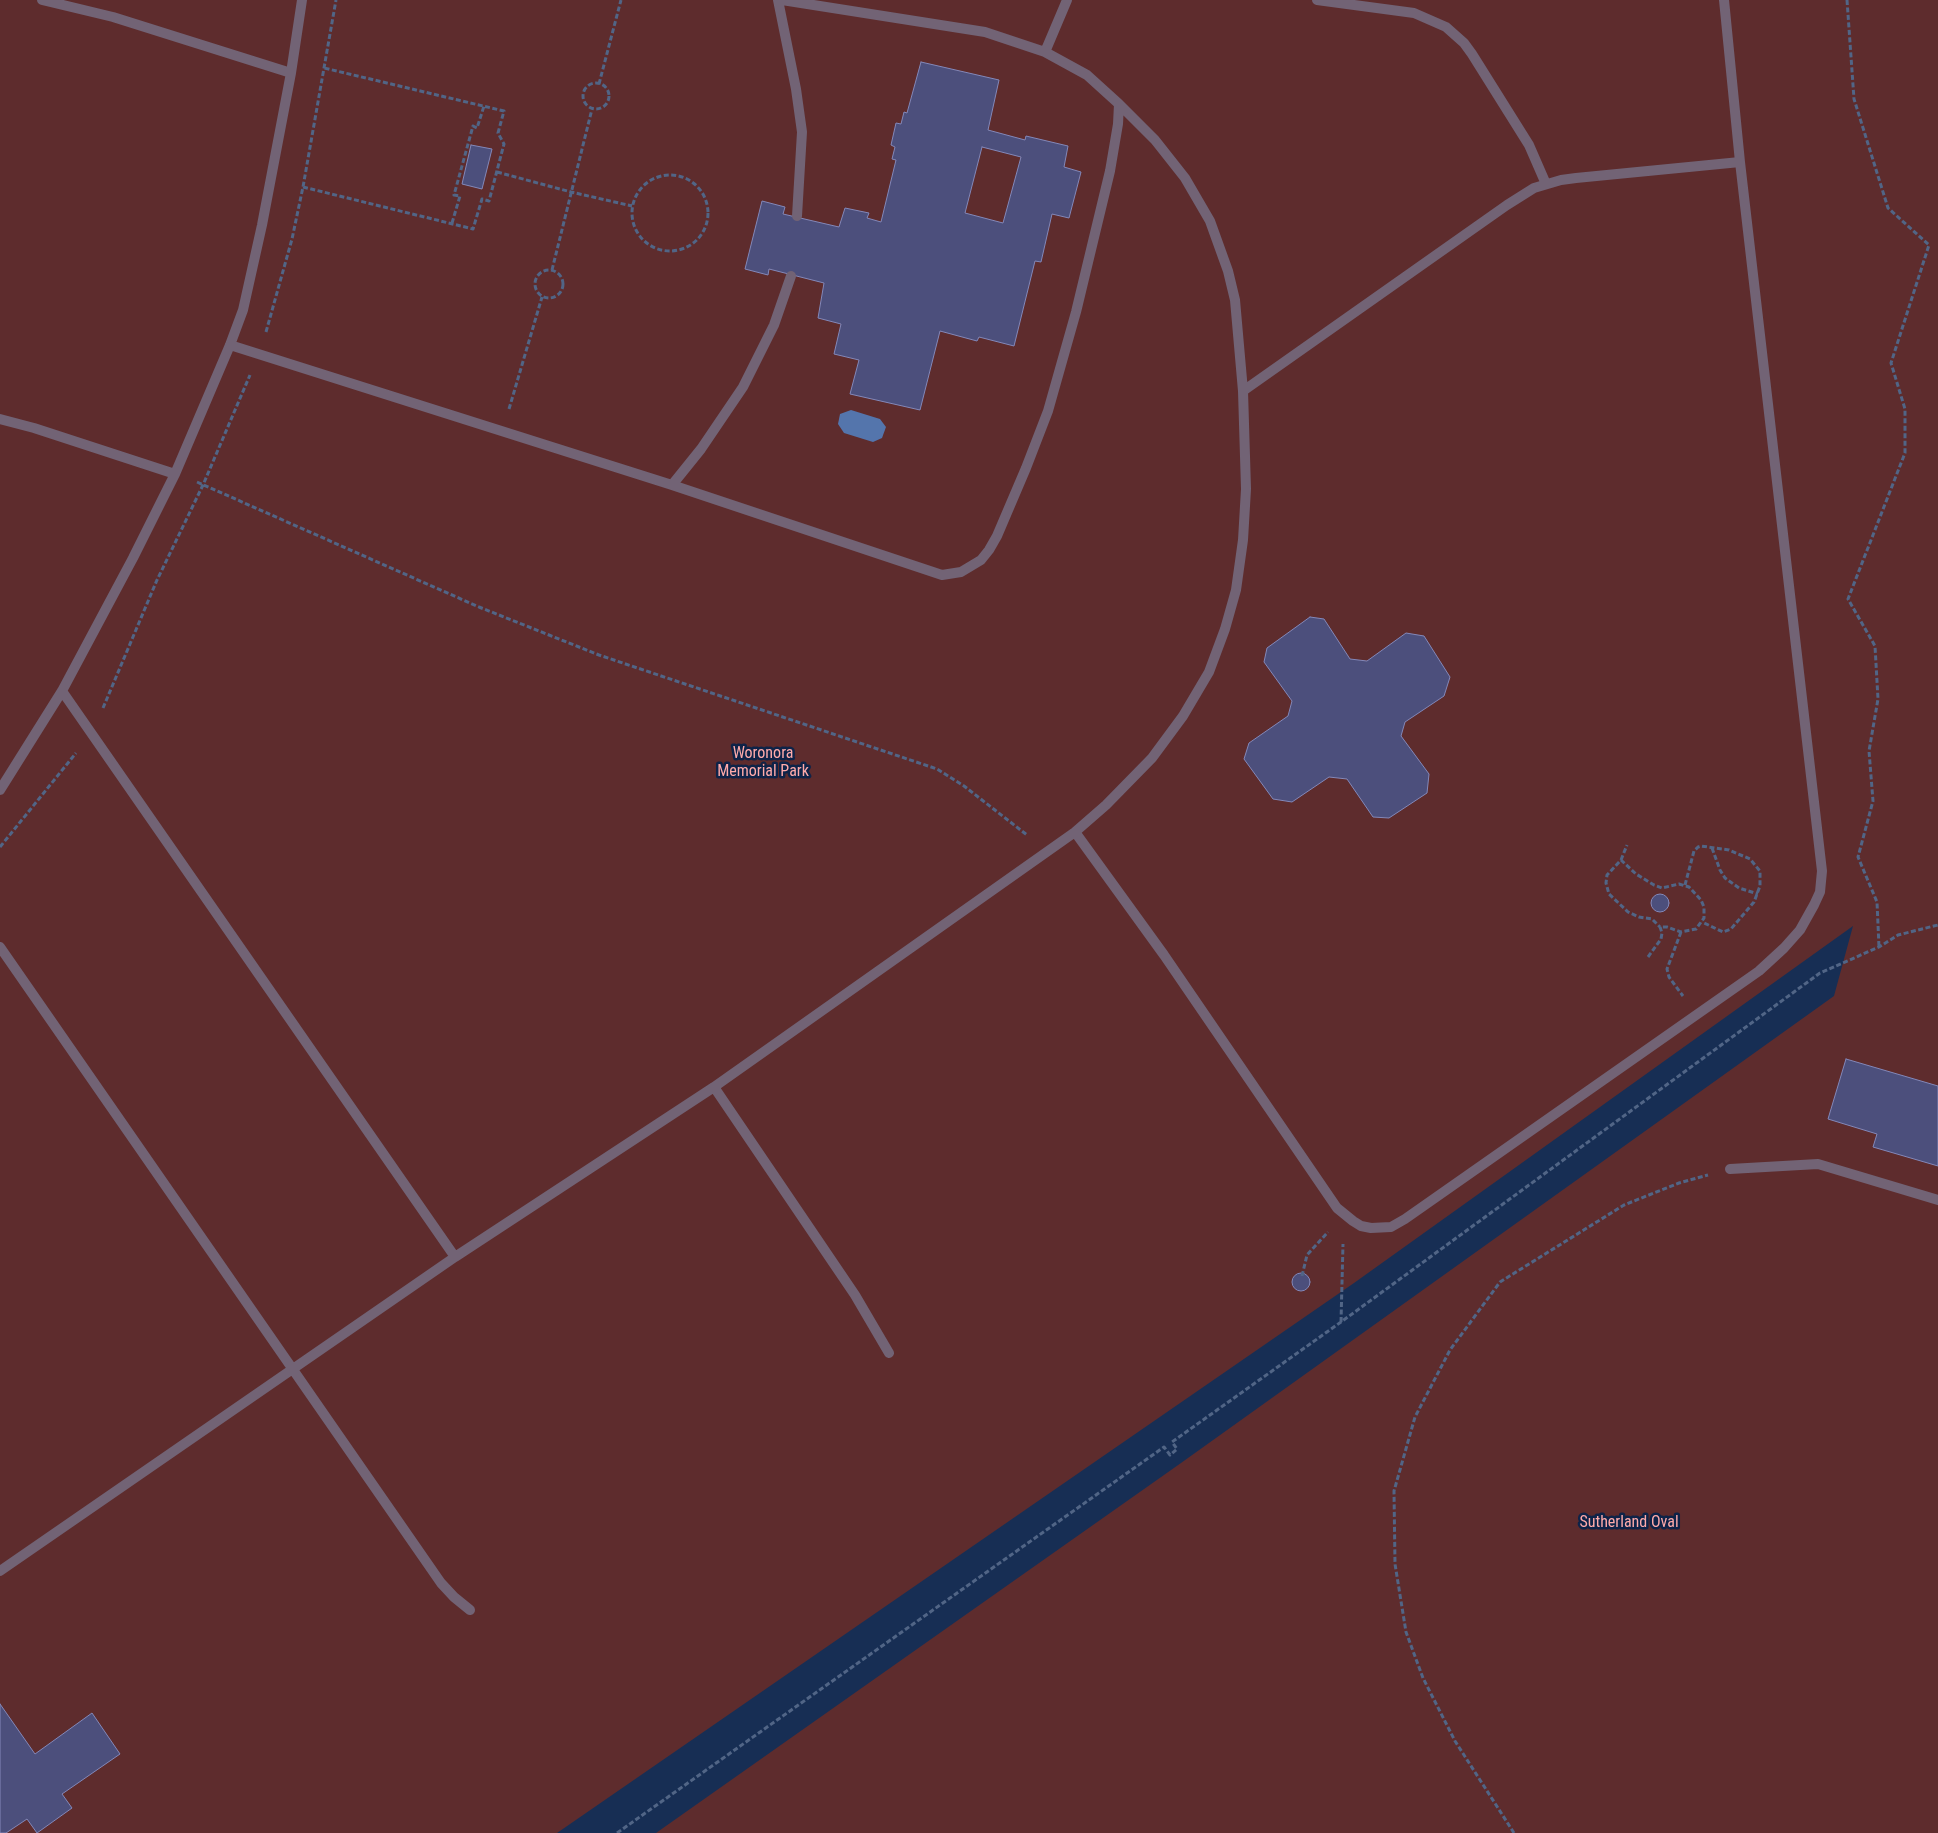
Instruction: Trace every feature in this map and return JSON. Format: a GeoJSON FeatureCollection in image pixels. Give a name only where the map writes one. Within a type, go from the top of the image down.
{"type":"FeatureCollection","features":[{"type":"Feature","properties":{"kind":"lane"},"geometry":{"type":"LineString","coordinates":[[42,0],[130,22],[291,73]]}},
{"type":"Feature","properties":{"kind":"lane"},"geometry":{"type":"LineString","coordinates":[[0,790],[62,691],[175,474],[230,345],[243,310],[262,225],[291,73],[302,0]]}},
{"type":"Feature","properties":{"kind":"lane"},"geometry":{"type":"LineString","coordinates":[[0,1571],[455,1257],[714,1087],[1075,832],[1106,806],[1152,758],[1196,696],[1209,672],[1236,590],[1243,540],[1246,489],[1243,391],[1235,300],[1228,271],[1210,221],[1199,200],[1174,163],[1155,140],[1119,104],[1087,76],[1045,52],[985,32],[780,0],[802,132],[797,216]]}},
{"type":"Feature","properties":{"kind":"lane"},"geometry":{"type":"LineString","coordinates":[[1045,52],[1067,0]]}},
{"type":"Feature","properties":{"kind":"lane"},"geometry":{"type":"LineString","coordinates":[[1317,0],[1414,13],[1446,27],[1464,43],[1472,54],[1529,145],[1546,184]]}},
{"type":"Feature","properties":{"kind":"lane"},"geometry":{"type":"LineString","coordinates":[[1075,832],[1164,955],[1337,1208],[1345,1216],[1361,1226],[1371,1228],[1385,1228],[1397,1224],[1759,971],[1800,930],[1820,892],[1822,881],[1740,162],[1724,0]]}},
{"type":"Feature","properties":{"kind":"lane"},"geometry":{"type":"LineString","coordinates":[[230,345],[672,485],[942,575],[962,572],[981,560],[989,550],[1026,468],[1048,411],[1074,321],[1110,172],[1118,124],[1119,104]]}},
{"type":"Feature","properties":{"kind":"lane"},"geometry":{"type":"LineString","coordinates":[[1243,391],[1522,194],[1546,184],[1576,178],[1740,162]]}},
{"type":"Feature","properties":{"kind":"lane"},"geometry":{"type":"LineString","coordinates":[[672,485],[701,449],[743,387],[774,325],[791,276]]}},
{"type":"Feature","properties":{"kind":"lane"},"geometry":{"type":"LineString","coordinates":[[0,419],[34,428],[175,474]]}},
{"type":"Feature","properties":{"kind":"lane"},"geometry":{"type":"LineString","coordinates":[[62,691],[455,1257]]}},
{"type":"Feature","properties":{"kind":"lane"},"geometry":{"type":"LineString","coordinates":[[0,947],[441,1583],[470,1610]]}},
{"type":"Feature","properties":{"kind":"lane"},"geometry":{"type":"LineString","coordinates":[[714,1087],[855,1295],[889,1353]]}},
{"type":"Feature","properties":{"kind":"lane"},"geometry":{"type":"LineString","coordinates":[[1730,1169],[1818,1164],[1938,1200]]}},
{"type":"Feature","properties":{"kind":"path"},"geometry":{"type":"LineString","coordinates":[[600,84],[620,0]]}},
{"type":"Feature","properties":{"kind":"path"},"geometry":{"type":"LineString","coordinates":[[1847,0],[1854,99],[1888,208],[1929,245],[1891,363],[1905,409],[1905,453],[1848,599],[1874,646],[1878,699],[1869,751],[1873,802],[1858,857],[1877,902],[1879,948]]}},
{"type":"Feature","properties":{"kind":"path"},"geometry":{"type":"LineString","coordinates":[[303,187],[473,228],[482,199],[489,201],[504,144],[498,133],[504,112],[324,68]]}},
{"type":"Feature","properties":{"kind":"path"},"geometry":{"type":"LineString","coordinates":[[600,84],[608,91],[608,102],[600,109],[592,109],[586,104],[583,93],[588,86],[600,84]]}},
{"type":"Feature","properties":{"kind":"path"},"geometry":{"type":"LineString","coordinates":[[452,223],[460,196],[454,195],[472,126],[477,128],[484,106]]}},
{"type":"Feature","properties":{"kind":"path"},"geometry":{"type":"LineString","coordinates":[[552,270],[592,109]]}},
{"type":"Feature","properties":{"kind":"path"},"geometry":{"type":"LineString","coordinates":[[497,172],[632,206]]}},
{"type":"Feature","properties":{"kind":"path"},"geometry":{"type":"LineString","coordinates":[[675,175],[690,180],[698,187],[704,196],[708,217],[706,226],[694,244],[675,252],[664,252],[654,249],[638,236],[631,216],[632,206],[635,196],[650,180],[660,176],[675,175]]}},
{"type":"Feature","properties":{"kind":"path"},"geometry":{"type":"LineString","coordinates":[[552,270],[562,277],[562,289],[553,298],[542,297],[536,290],[535,281],[541,272],[552,270]]}},
{"type":"Feature","properties":{"kind":"path"},"geometry":{"type":"LineString","coordinates":[[502,431],[542,297]]}},
{"type":"Feature","properties":{"kind":"path"},"geometry":{"type":"LineString","coordinates":[[175,474],[479,607],[599,655],[937,770],[964,786],[1047,852]]}},
{"type":"Feature","properties":{"kind":"path"},"geometry":{"type":"LineString","coordinates":[[1626,845],[1621,860],[1607,875],[1606,883],[1609,894],[1628,912],[1639,917],[1652,919],[1660,927],[1661,939],[1648,957]]}},
{"type":"Feature","properties":{"kind":"path"},"geometry":{"type":"LineString","coordinates":[[1684,885],[1692,856],[1696,848],[1702,846],[1729,850],[1750,859],[1758,867],[1761,876],[1758,894],[1752,906],[1734,926],[1727,931],[1719,931],[1702,922]]}},
{"type":"Feature","properties":{"kind":"path"},"geometry":{"type":"LineString","coordinates":[[1712,848],[1720,870],[1728,881],[1739,888],[1758,894]]}},
{"type":"Feature","properties":{"kind":"path"},"geometry":{"type":"LineString","coordinates":[[1621,860],[1636,874],[1654,885],[1662,888],[1675,884],[1684,885],[1691,889],[1702,903],[1704,918],[1696,929],[1681,932],[1667,926],[1660,927]]}},
{"type":"Feature","properties":{"kind":"path"},"geometry":{"type":"LineString","coordinates":[[617,1833],[1164,1448],[1170,1455],[1177,1450],[1172,1442],[1341,1322],[1820,973],[1879,948],[1898,935],[1938,925]]}},
{"type":"Feature","properties":{"kind":"path"},"geometry":{"type":"LineString","coordinates":[[1681,932],[1669,960],[1667,972],[1696,1015]]}},
{"type":"Feature","properties":{"kind":"path"},"geometry":{"type":"LineString","coordinates":[[1514,1833],[1455,1741],[1422,1678],[1406,1632],[1395,1564],[1394,1491],[1415,1417],[1450,1350],[1500,1282],[1624,1205],[1679,1183],[1730,1169]]}},
{"type":"Feature","properties":{"kind":"path"},"geometry":{"type":"LineString","coordinates":[[1341,1322],[1345,1216]]}},
{"type":"Feature","properties":{"kind":"path"},"geometry":{"type":"LineString","coordinates":[[1302,1276],[1307,1255],[1315,1244],[1345,1216]]}},
{"type":"Feature","properties":{"kind":"green space","name":"Woronora Memorial Park"},"geometry":{"type":"Polygon","coordinates":[[[0,0],[1938,0],[1938,1833],[656,1833],[1181,1463],[1834,996],[1853,926],[1354,1283],[557,1833],[0,1833],[0,0]]]}},
{"type":"Feature","properties":{"kind":"water"},"geometry":{"type":"Polygon","coordinates":[[[851,410],[880,419],[886,427],[882,438],[873,442],[844,433],[838,424],[840,414],[851,410]]]}},
{"type":"Feature","properties":{"kind":"building"},"geometry":{"type":"Polygon","coordinates":[[[921,62],[999,80],[988,130],[1025,140],[1026,136],[1068,146],[1064,167],[1081,172],[1069,218],[1052,214],[1041,262],[1035,261],[1014,346],[979,337],[977,341],[940,331],[920,410],[850,394],[859,360],[834,354],[841,324],[818,318],[824,283],[769,269],[768,275],[745,269],[762,201],[785,207],[783,214],[839,227],[845,208],[869,213],[867,218],[881,222],[896,160],[892,159],[895,147],[891,145],[896,123],[901,124],[904,112],[907,113],[921,62]],[[982,147],[965,213],[1003,223],[1021,157],[982,147]]]}},
{"type":"Feature","properties":{"kind":"building"},"geometry":{"type":"Polygon","coordinates":[[[471,145],[492,149],[482,189],[462,184],[471,145]]]}},
{"type":"Feature","properties":{"kind":"building"},"geometry":{"type":"Polygon","coordinates":[[[1310,617],[1324,619],[1350,659],[1367,661],[1406,633],[1424,636],[1450,677],[1444,696],[1405,722],[1401,736],[1429,774],[1427,793],[1389,818],[1373,817],[1347,779],[1329,777],[1292,802],[1273,799],[1244,759],[1249,743],[1288,716],[1292,701],[1264,662],[1267,648],[1310,617]]]}},
{"type":"Feature","properties":{"kind":"building"},"geometry":{"type":"Polygon","coordinates":[[[1660,894],[1666,897],[1669,903],[1666,909],[1660,912],[1654,909],[1651,903],[1654,897],[1660,894]]]}},
{"type":"Feature","properties":{"kind":"building"},"geometry":{"type":"Polygon","coordinates":[[[1846,1059],[1938,1086],[1938,1166],[1873,1147],[1877,1134],[1828,1119],[1846,1059]]]}},
{"type":"Feature","properties":{"kind":"building"},"geometry":{"type":"Polygon","coordinates":[[[1301,1273],[1307,1276],[1310,1282],[1307,1288],[1301,1291],[1295,1288],[1292,1282],[1295,1276],[1301,1273]]]}},
{"type":"Feature","properties":{"kind":"building"},"geometry":{"type":"Polygon","coordinates":[[[0,1704],[35,1754],[92,1713],[120,1754],[62,1794],[72,1808],[37,1833],[27,1819],[6,1833],[0,1833],[0,1704]]]}},
{"type":"Feature","properties":{"kind":"park label","name":"Sutherland Oval"},"geometry":{"type":"Point","coordinates":[1629,1523]}}]}
